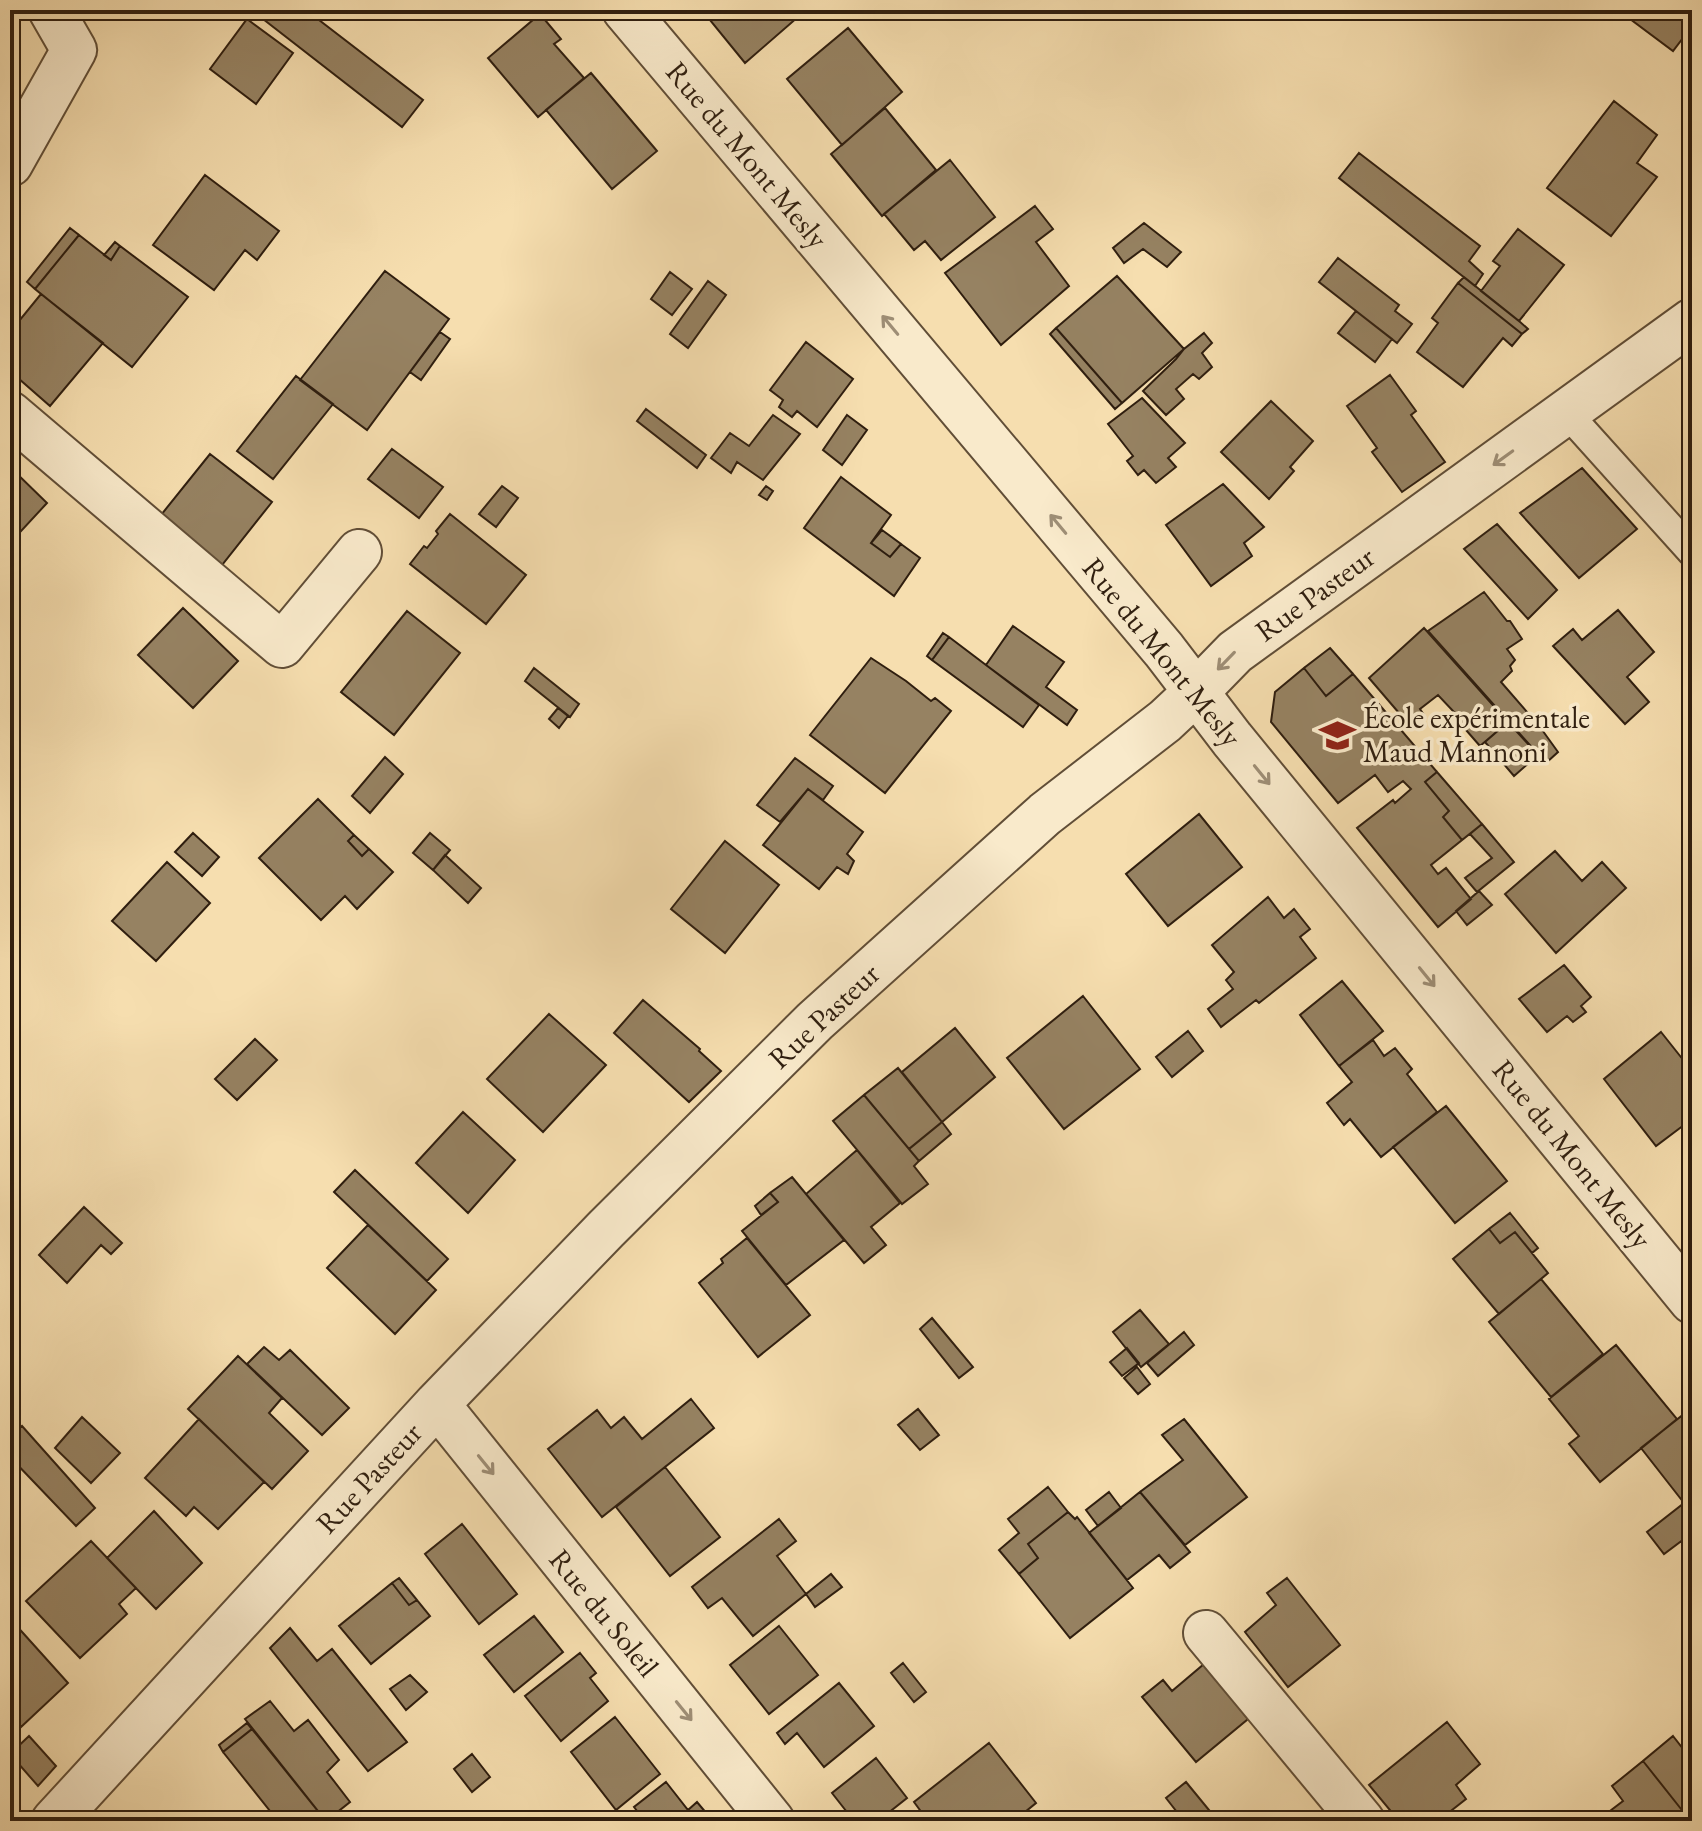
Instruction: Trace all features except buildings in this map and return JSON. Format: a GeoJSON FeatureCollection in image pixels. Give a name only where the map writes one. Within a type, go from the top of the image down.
{"type":"FeatureCollection","features":[{"type":"Feature","properties":{"kind":"street"},"geometry":{"type":"LineString","coordinates":[[10,164],[74,50],[51,10]]}},
{"type":"Feature","properties":{"kind":"street","name":"Rue du Mont Mesly"},"geometry":{"type":"LineString","coordinates":[[625,10],[1164,650],[1232,739],[1692,1301]]}},
{"type":"Feature","properties":{"kind":"street","name":"Rue Pasteur"},"geometry":{"type":"LineString","coordinates":[[54,1821],[437,1404],[606,1229],[815,1021],[1045,814],[1165,721],[1235,652],[1692,321]]}},
{"type":"Feature","properties":{"kind":"street"},"geometry":{"type":"LineString","coordinates":[[10,414],[282,645],[359,552]]}},
{"type":"Feature","properties":{"kind":"street","name":"Rue du Soleil"},"geometry":{"type":"LineString","coordinates":[[437,1404],[772,1821]]}},
{"type":"Feature","properties":{"kind":"street"},"geometry":{"type":"LineString","coordinates":[[1206,1633],[1362,1821]]}},
{"type":"Feature","properties":{"kind":"lane"},"geometry":{"type":"LineString","coordinates":[[1566,412],[1692,552]]}},
{"type":"Feature","properties":{"kind":"place","name":"École expérimentale Maud Mannoni"},"geometry":{"type":"Point","coordinates":[1337,735]}}]}
